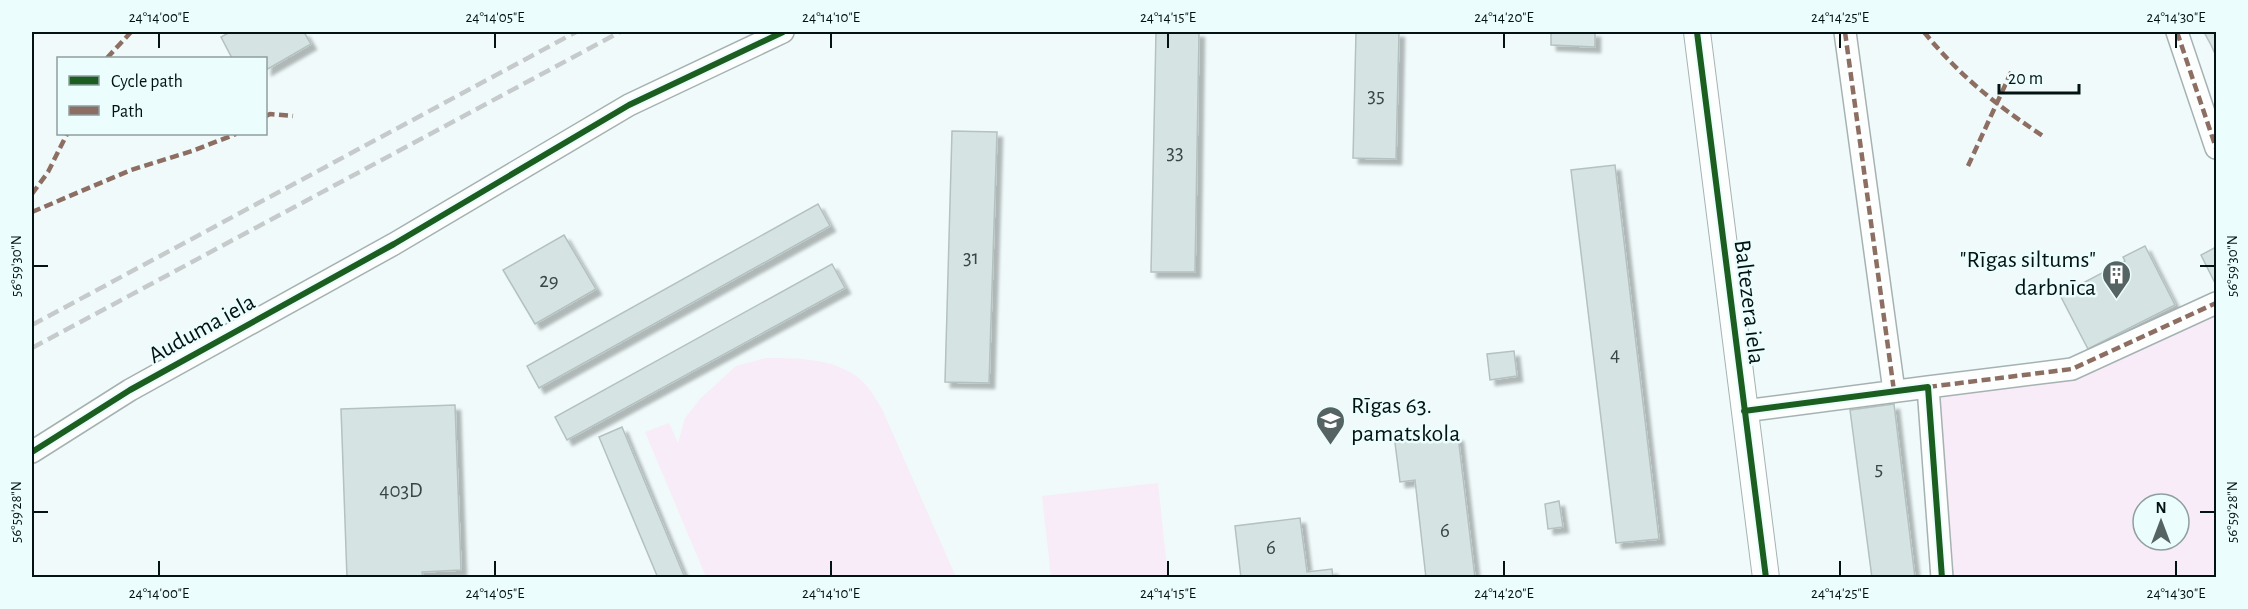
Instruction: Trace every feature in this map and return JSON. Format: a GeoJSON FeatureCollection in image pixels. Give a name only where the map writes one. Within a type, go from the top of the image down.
{"type":"FeatureCollection","features":[{"type":"Feature","properties":{"kind":"street","name":"Auduma iela"},"geometry":{"type":"LineString","coordinates":[[32,452],[130,390],[394,244],[628,105],[783,32]]}},
{"type":"Feature","properties":{"kind":"street","name":"Baltezera iela"},"geometry":{"type":"LineString","coordinates":[[1697,32],[1766,578]]}},
{"type":"Feature","properties":{"kind":"street"},"geometry":{"type":"LineString","coordinates":[[1845,32],[1894,391]]}},
{"type":"Feature","properties":{"kind":"street"},"geometry":{"type":"LineString","coordinates":[[2176,32],[2217,148]]}},
{"type":"Feature","properties":{"kind":"street"},"geometry":{"type":"LineString","coordinates":[[1744,411],[2072,369],[2217,303]]}},
{"type":"Feature","properties":{"kind":"street"},"geometry":{"type":"LineString","coordinates":[[1928,387],[1942,578]]}},
{"type":"Feature","properties":{"kind":"shaded area"},"geometry":{"type":"Polygon","coordinates":[[[2216,310],[2216,577],[1950,577],[1936,395],[2079,375],[2216,310]]]}},
{"type":"Feature","properties":{"kind":"shaded area"},"geometry":{"type":"Polygon","coordinates":[[[766,358],[819,361],[845,369],[866,385],[882,409],[956,577],[706,577],[645,432],[669,423],[678,443],[685,418],[701,398],[736,366],[766,358]]]}},
{"type":"Feature","properties":{"kind":"shaded area"},"geometry":{"type":"Polygon","coordinates":[[[1158,483],[1168,577],[1051,577],[1042,496],[1158,483]]]}},
{"type":"Feature","properties":{"kind":"building"},"geometry":{"type":"Polygon","coordinates":[[[230,32],[304,32],[311,44],[267,69],[267,57],[231,57],[221,37],[230,32]]]}},
{"type":"Feature","properties":{"kind":"building"},"geometry":{"type":"Polygon","coordinates":[[[1156,32],[1199,32],[1195,272],[1151,272],[1156,32]]]}},
{"type":"Feature","properties":{"kind":"building"},"geometry":{"type":"Polygon","coordinates":[[[1356,32],[1399,32],[1396,159],[1353,158],[1356,32]]]}},
{"type":"Feature","properties":{"kind":"building"},"geometry":{"type":"Polygon","coordinates":[[[1551,32],[1595,32],[1595,47],[1551,45],[1551,32]]]}},
{"type":"Feature","properties":{"kind":"building"},"geometry":{"type":"Polygon","coordinates":[[[2204,32],[2216,32],[2216,56],[2211,45],[2204,32]]]}},
{"type":"Feature","properties":{"kind":"building"},"geometry":{"type":"Polygon","coordinates":[[[952,131],[997,132],[989,383],[945,382],[952,131]]]}},
{"type":"Feature","properties":{"kind":"building"},"geometry":{"type":"Polygon","coordinates":[[[1615,165],[1659,539],[1616,543],[1571,170],[1615,165]]]}},
{"type":"Feature","properties":{"kind":"building"},"geometry":{"type":"Polygon","coordinates":[[[818,204],[830,226],[539,388],[527,366],[818,204]]]}},
{"type":"Feature","properties":{"kind":"building"},"geometry":{"type":"Polygon","coordinates":[[[564,235],[596,289],[535,324],[503,270],[564,235]]]}},
{"type":"Feature","properties":{"kind":"building","name":"\"Rīgas siltums\" darbnīca"},"geometry":{"type":"Polygon","coordinates":[[[2145,246],[2175,305],[2088,349],[2060,295],[2125,261],[2123,257],[2145,246]]]}},
{"type":"Feature","properties":{"kind":"building"},"geometry":{"type":"Polygon","coordinates":[[[2216,247],[2216,282],[2215,283],[2201,255],[2216,247]]]}},
{"type":"Feature","properties":{"kind":"building"},"geometry":{"type":"Polygon","coordinates":[[[832,264],[845,288],[567,440],[555,417],[832,264]]]}},
{"type":"Feature","properties":{"kind":"building"},"geometry":{"type":"Polygon","coordinates":[[[1514,351],[1517,376],[1490,380],[1487,354],[1514,351]]]}},
{"type":"Feature","properties":{"kind":"building"},"geometry":{"type":"Polygon","coordinates":[[[1894,404],[1915,578],[1872,578],[1850,410],[1894,404]]]}},
{"type":"Feature","properties":{"kind":"building"},"geometry":{"type":"Polygon","coordinates":[[[455,405],[461,570],[422,572],[423,578],[347,578],[341,409],[455,405]]]}},
{"type":"Feature","properties":{"kind":"building"},"geometry":{"type":"Polygon","coordinates":[[[622,427],[685,578],[658,578],[599,437],[622,427]]]}},
{"type":"Feature","properties":{"kind":"building"},"geometry":{"type":"Polygon","coordinates":[[[1458,436],[1475,578],[1426,578],[1415,480],[1400,482],[1395,443],[1458,436]]]}},
{"type":"Feature","properties":{"kind":"building"},"geometry":{"type":"Polygon","coordinates":[[[1559,501],[1563,527],[1548,529],[1545,504],[1559,501]]]}},
{"type":"Feature","properties":{"kind":"building"},"geometry":{"type":"Polygon","coordinates":[[[1300,518],[1307,572],[1332,569],[1333,578],[1241,578],[1235,526],[1300,518]]]}},
{"type":"Feature","properties":{"kind":"railway"},"geometry":{"type":"LineString","coordinates":[[32,325],[576,32]]}},
{"type":"Feature","properties":{"kind":"railway"},"geometry":{"type":"LineString","coordinates":[[32,348],[620,32]]}},
{"type":"Feature","properties":{"kind":"marked path"},"geometry":{"type":"LineString","coordinates":[[108,57],[131,32]]}},
{"type":"Feature","properties":{"kind":"marked path"},"geometry":{"type":"LineString","coordinates":[[1845,32],[1894,391]]}},
{"type":"Feature","properties":{"kind":"marked path"},"geometry":{"type":"LineString","coordinates":[[1924,32],[1979,89],[2043,136]]}},
{"type":"Feature","properties":{"kind":"marked path"},"geometry":{"type":"LineString","coordinates":[[2177,32],[2216,148]]}},
{"type":"Feature","properties":{"kind":"marked path"},"geometry":{"type":"LineString","coordinates":[[1968,166],[2013,68]]}},
{"type":"Feature","properties":{"kind":"marked path"},"geometry":{"type":"LineString","coordinates":[[267,116],[293,116]]}},
{"type":"Feature","properties":{"kind":"marked path"},"geometry":{"type":"LineString","coordinates":[[32,194],[48,172],[66,135]]}},
{"type":"Feature","properties":{"kind":"marked path"},"geometry":{"type":"LineString","coordinates":[[32,212],[131,170],[233,135]]}},
{"type":"Feature","properties":{"kind":"marked path"},"geometry":{"type":"LineString","coordinates":[[1928,387],[2072,369],[2216,303]]}},
{"type":"Feature","properties":{"kind":"cycle path"},"geometry":{"type":"LineString","coordinates":[[32,452],[130,390],[394,244],[629,105],[783,32]]}},
{"type":"Feature","properties":{"kind":"cycle path"},"geometry":{"type":"LineString","coordinates":[[1697,32],[1766,578]]}},
{"type":"Feature","properties":{"kind":"cycle path"},"geometry":{"type":"LineString","coordinates":[[1744,411],[1928,387],[1942,578]]}},
{"type":"Feature","properties":{"kind":"place","name":"\"Rīgas siltums\" darbnīca"},"geometry":{"type":"Point","coordinates":[2117,300]}},
{"type":"Feature","properties":{"kind":"place","name":"Rīgas 63. pamatskola"},"geometry":{"type":"Point","coordinates":[1330,446]}}]}
